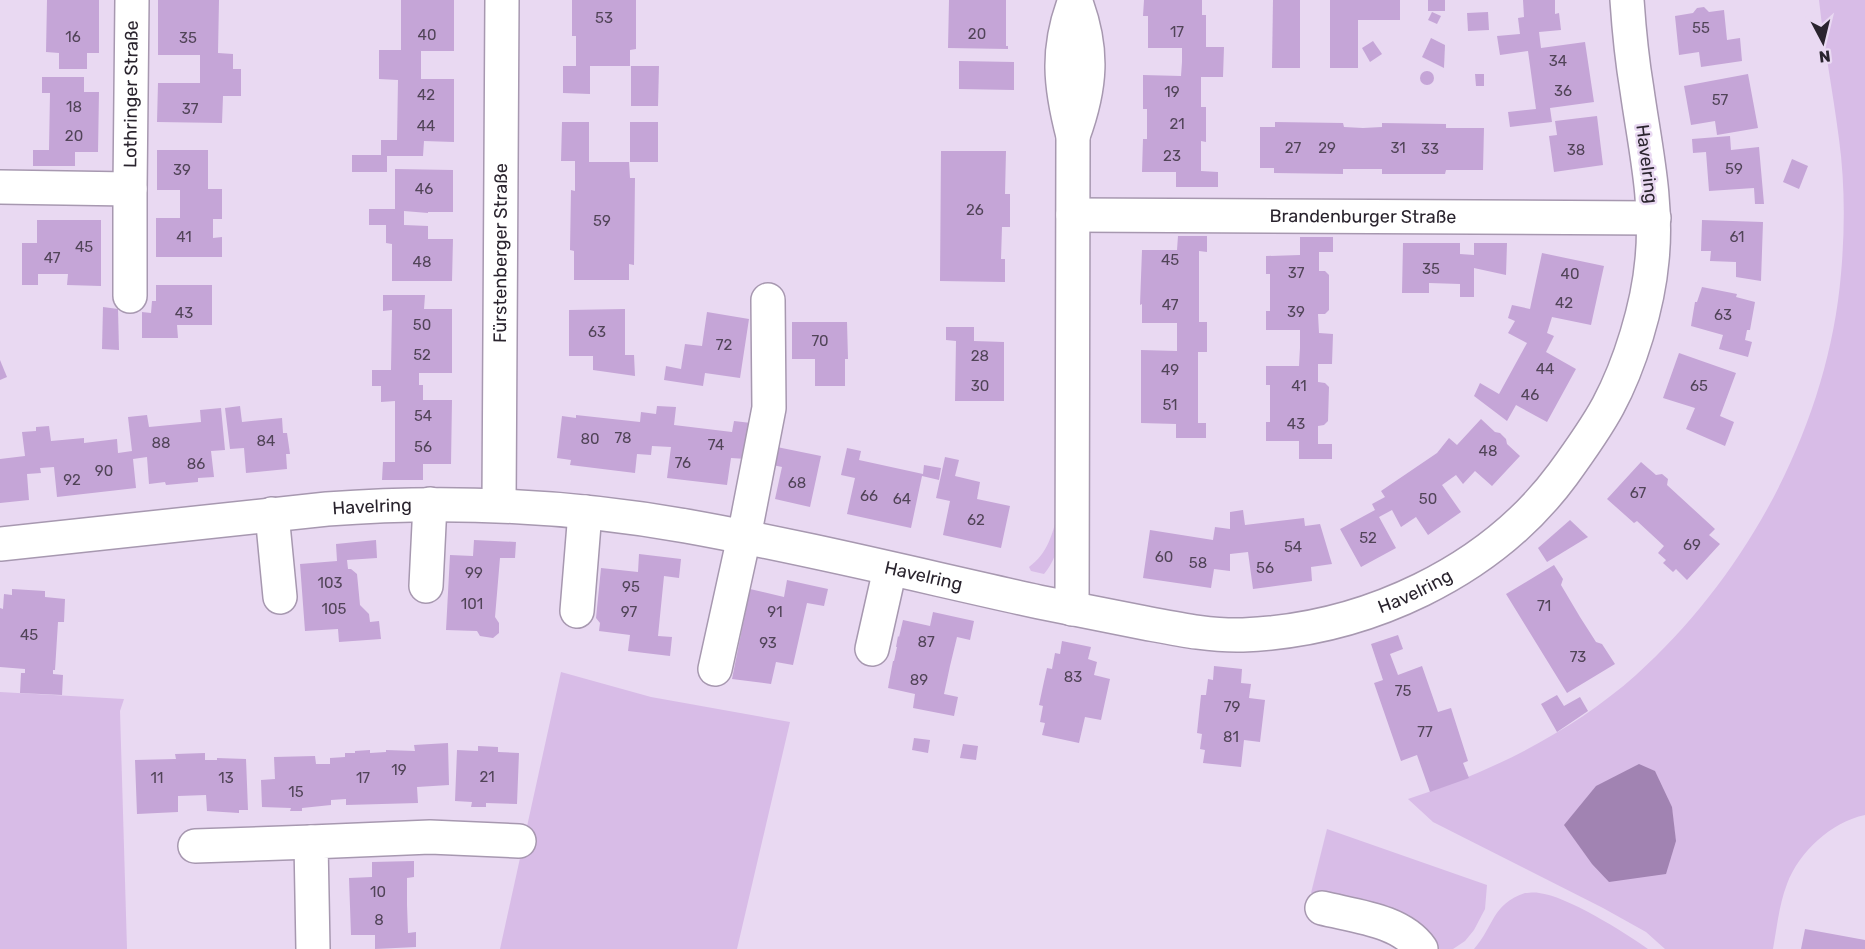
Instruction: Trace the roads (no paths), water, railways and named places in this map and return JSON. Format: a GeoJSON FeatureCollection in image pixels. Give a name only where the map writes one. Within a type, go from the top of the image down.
{"type":"FeatureCollection","features":[{"type":"Feature","properties":{"kind":"street","name":"Lothringer Straße"},"geometry":{"type":"LineString","coordinates":[[130,296],[132,0]]}},
{"type":"Feature","properties":{"kind":"street","name":"Fürstenberger Straße"},"geometry":{"type":"LineString","coordinates":[[498,505],[502,0]]}},
{"type":"Feature","properties":{"kind":"street"},"geometry":{"type":"LineString","coordinates":[[1072,609],[1073,136],[1064,101],[1061,65],[1066,24],[1075,0]]}},
{"type":"Feature","properties":{"kind":"street","name":"Havelring"},"geometry":{"type":"LineString","coordinates":[[0,544],[272,514],[381,505],[498,505],[628,517],[744,537],[1072,609],[1201,633],[1242,635],[1286,630],[1334,622],[1385,606],[1426,588],[1466,565],[1502,538],[1534,508],[1583,446],[1608,405],[1623,370],[1638,327],[1647,289],[1652,262],[1654,218],[1653,194],[1636,87],[1627,0]]}},
{"type":"Feature","properties":{"kind":"street","name":"Lothringer Straße"},"geometry":{"type":"LineString","coordinates":[[0,187],[130,189]]}},
{"type":"Feature","properties":{"kind":"street","name":"Brandenburger Straße"},"geometry":{"type":"LineString","coordinates":[[1073,215],[1654,218]]}},
{"type":"Feature","properties":{"kind":"street"},"geometry":{"type":"LineString","coordinates":[[715,669],[769,408],[768,300]]}},
{"type":"Feature","properties":{"kind":"street"},"geometry":{"type":"LineString","coordinates":[[426,586],[430,504]]}},
{"type":"Feature","properties":{"kind":"street"},"geometry":{"type":"LineString","coordinates":[[577,611],[585,512]]}},
{"type":"Feature","properties":{"kind":"street"},"geometry":{"type":"LineString","coordinates":[[272,514],[280,597]]}},
{"type":"Feature","properties":{"kind":"street"},"geometry":{"type":"LineString","coordinates":[[872,649],[890,569]]}},
{"type":"Feature","properties":{"kind":"street"},"geometry":{"type":"LineString","coordinates":[[195,846],[430,837],[519,842]]}},
{"type":"Feature","properties":{"kind":"street"},"geometry":{"type":"LineString","coordinates":[[311,842],[313,949]]}},
{"type":"Feature","properties":{"kind":"street"},"geometry":{"type":"LineString","coordinates":[[1322,908],[1387,925],[1406,934],[1421,949]]}}]}
